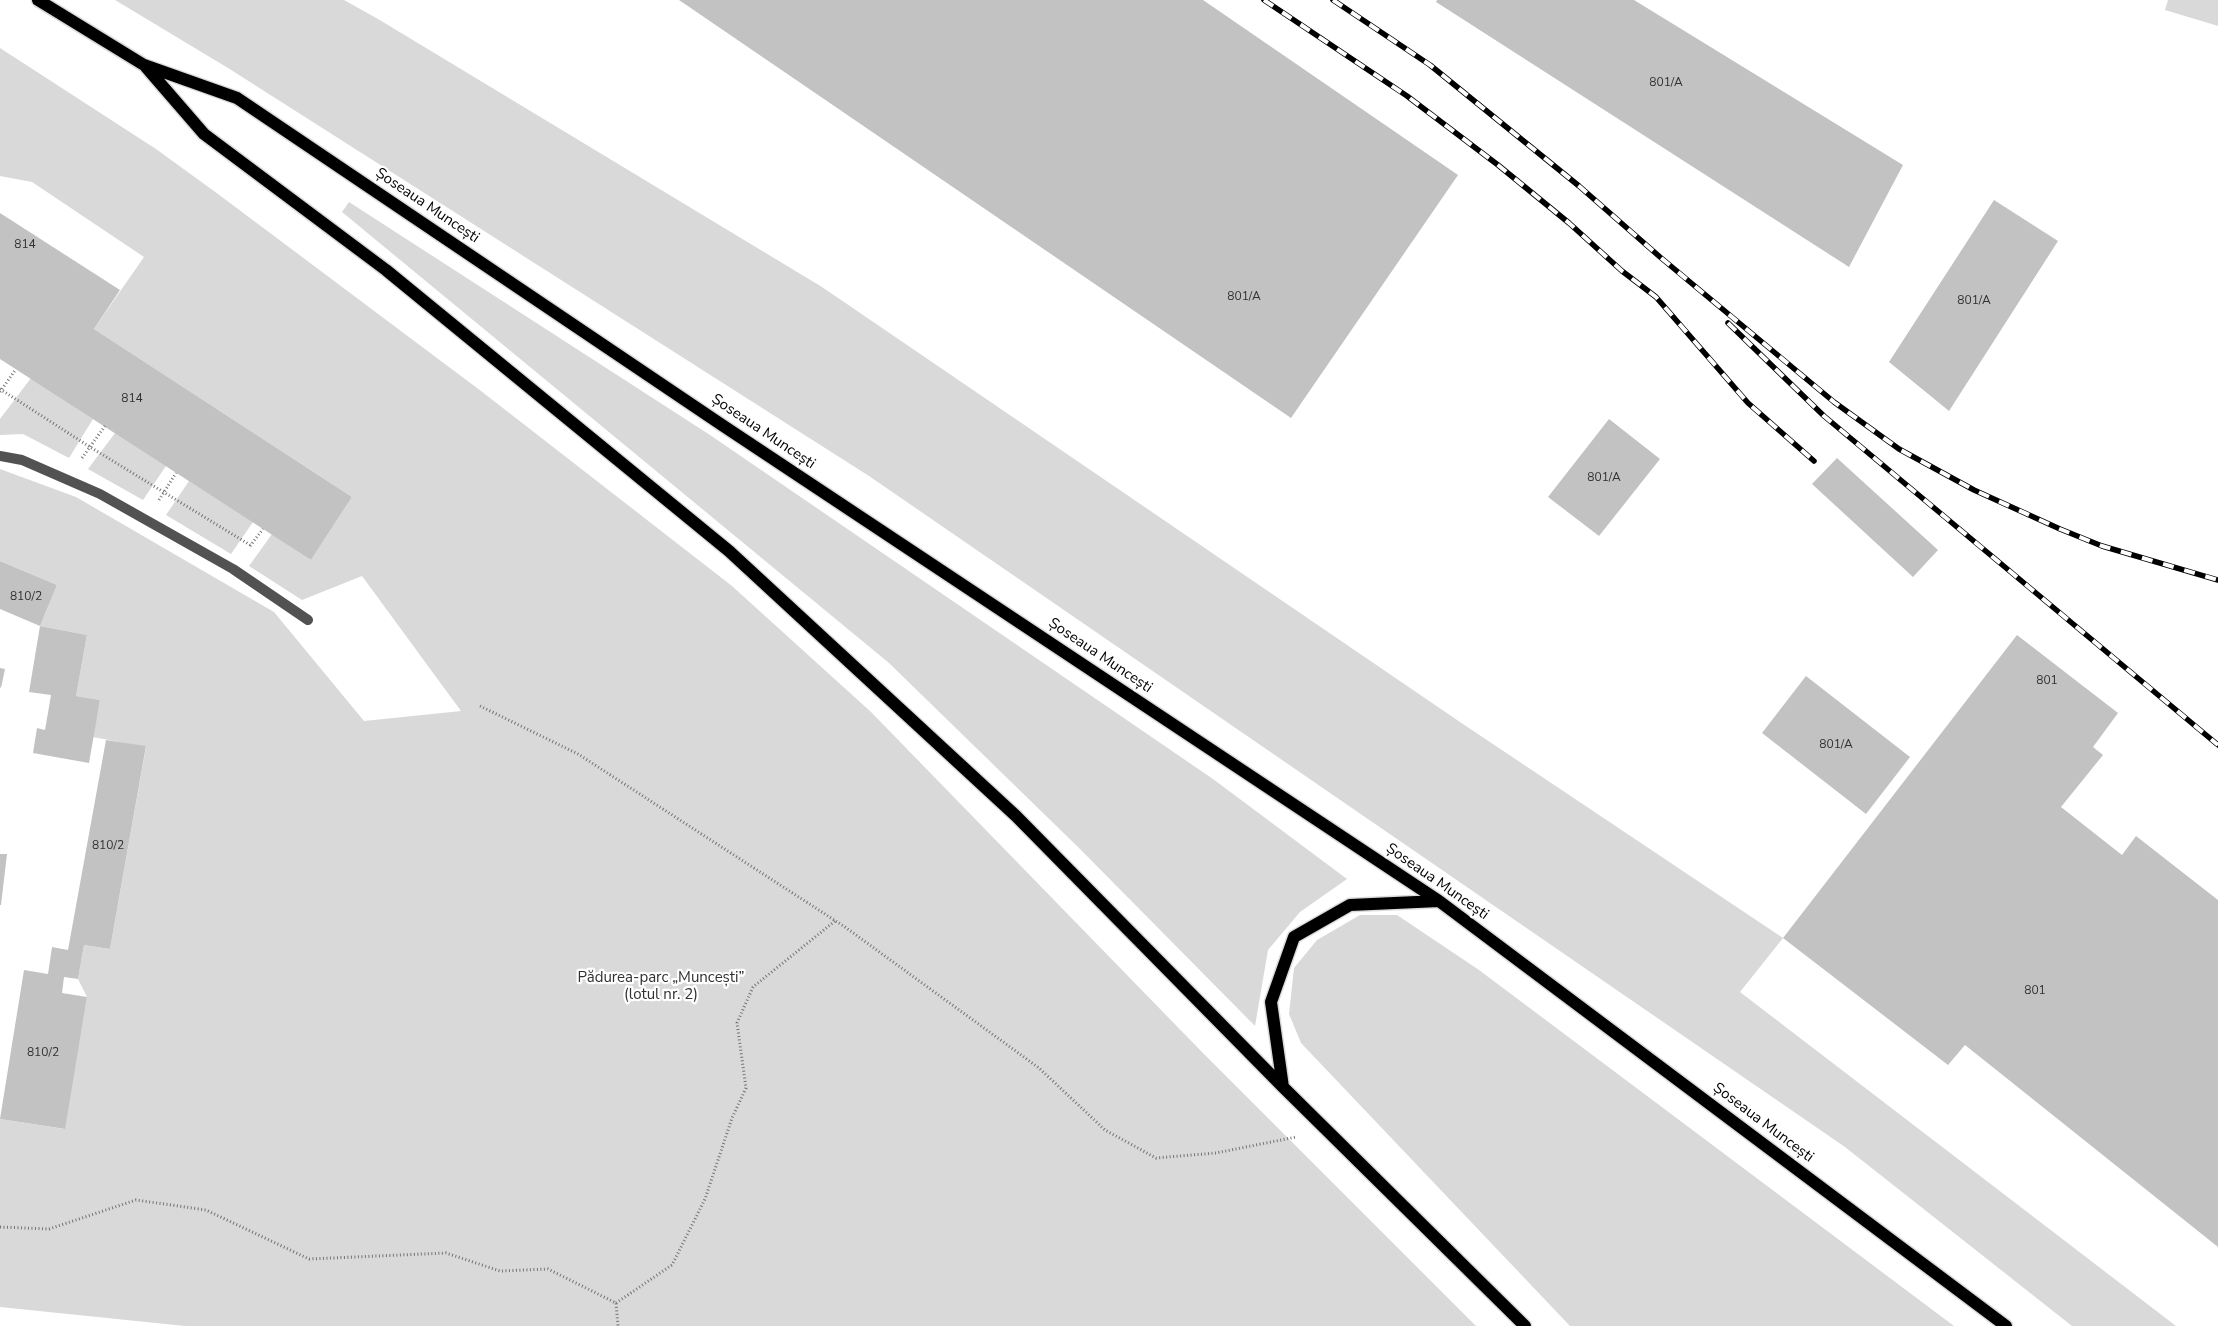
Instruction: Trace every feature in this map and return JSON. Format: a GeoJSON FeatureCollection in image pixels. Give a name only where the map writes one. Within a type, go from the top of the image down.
{"type":"FeatureCollection","features":[{"type":"Feature","properties":{"kind":"main road","name":"Șoseaua Muncești"},"geometry":{"type":"LineString","coordinates":[[38,0],[144,65],[237,98],[714,419],[1439,901],[2006,1326]]}},
{"type":"Feature","properties":{"kind":"main road","name":"Șoseaua Muncești"},"geometry":{"type":"LineString","coordinates":[[144,65],[204,134],[386,270],[729,551],[1016,816],[1283,1087],[1525,1326]]}},
{"type":"Feature","properties":{"kind":"main road"},"geometry":{"type":"LineString","coordinates":[[1283,1087],[1271,1002],[1294,937],[1350,906],[1439,901]]}},
{"type":"Feature","properties":{"kind":"lane"},"geometry":{"type":"LineString","coordinates":[[0,456],[22,460],[100,494],[233,569],[308,620]]}},
{"type":"Feature","properties":{"kind":"path"},"geometry":{"type":"LineString","coordinates":[[16,369],[1,391],[250,546]]}},
{"type":"Feature","properties":{"kind":"path"},"geometry":{"type":"LineString","coordinates":[[66,479],[105,426]]}},
{"type":"Feature","properties":{"kind":"path"},"geometry":{"type":"LineString","coordinates":[[480,706],[578,754],[836,921],[1038,1068],[1106,1130],[1156,1158],[1216,1153],[1328,1131]]}},
{"type":"Feature","properties":{"kind":"path"},"geometry":{"type":"LineString","coordinates":[[616,1303],[672,1265],[705,1199],[732,1118],[746,1088],[737,1023],[752,987],[836,921]]}},
{"type":"Feature","properties":{"kind":"path"},"geometry":{"type":"LineString","coordinates":[[0,1228],[48,1230],[136,1200],[206,1210],[309,1259],[446,1253],[500,1271],[548,1269],[616,1303]]}},
{"type":"Feature","properties":{"kind":"path"},"geometry":{"type":"LineString","coordinates":[[616,1303],[618,1326]]}},
{"type":"Feature","properties":{"kind":"green space"},"geometry":{"type":"Polygon","coordinates":[[[115,0],[344,0],[822,287],[1460,722],[1783,938],[1740,992],[2176,1326],[2072,1326],[1845,1147],[869,476],[228,68],[115,0]]]}},
{"type":"Feature","properties":{"kind":"green space"},"geometry":{"type":"Polygon","coordinates":[[[2168,0],[2218,0],[2218,26],[2165,10],[2168,0]]]}},
{"type":"Feature","properties":{"kind":"green space","name":"Pădurea-parc „Muncești” (lotul nr. 2)"},"geometry":{"type":"Polygon","coordinates":[[[0,48],[156,149],[218,194],[481,391],[732,586],[871,712],[1200,1050],[1476,1326],[185,1326],[0,1307],[0,1119],[64,1129],[87,997],[78,979],[84,945],[110,949],[146,747],[93,737],[100,700],[76,696],[87,635],[40,626],[57,585],[0,561],[0,469],[76,497],[274,612],[364,721],[461,711],[362,576],[302,600],[249,566],[272,534],[311,560],[352,497],[94,329],[144,257],[32,182],[0,176],[0,48]]]}},
{"type":"Feature","properties":{"kind":"green space"},"geometry":{"type":"Polygon","coordinates":[[[349,202],[710,435],[1213,779],[1347,879],[1300,912],[1268,950],[1255,1026],[1080,849],[889,663],[342,212],[349,202]]]}},
{"type":"Feature","properties":{"kind":"green space"},"geometry":{"type":"Polygon","coordinates":[[[31,378],[93,419],[69,458],[23,434],[0,435],[0,419],[31,378]]]}},
{"type":"Feature","properties":{"kind":"green space"},"geometry":{"type":"Polygon","coordinates":[[[115,433],[166,466],[143,500],[88,469],[115,433]]]}},
{"type":"Feature","properties":{"kind":"green space"},"geometry":{"type":"Polygon","coordinates":[[[189,481],[253,522],[231,554],[166,515],[189,481]]]}},
{"type":"Feature","properties":{"kind":"green space"},"geometry":{"type":"Polygon","coordinates":[[[1360,915],[1397,915],[1479,970],[1954,1326],[1570,1326],[1301,1043],[1289,1014],[1294,968],[1317,940],[1360,915]]]}},
{"type":"Feature","properties":{"kind":"building"},"geometry":{"type":"Polygon","coordinates":[[[679,0],[1203,0],[1458,175],[1291,418],[679,0]]]}},
{"type":"Feature","properties":{"kind":"building"},"geometry":{"type":"Polygon","coordinates":[[[1437,0],[1634,0],[1903,165],[1849,267],[1436,2],[1437,0]]]}},
{"type":"Feature","properties":{"kind":"building"},"geometry":{"type":"Polygon","coordinates":[[[1994,200],[2058,241],[1949,411],[1889,362],[1994,200]]]}},
{"type":"Feature","properties":{"kind":"building"},"geometry":{"type":"Polygon","coordinates":[[[0,213],[120,290],[94,329],[352,497],[311,560],[0,359],[0,213]]]}},
{"type":"Feature","properties":{"kind":"building"},"geometry":{"type":"Polygon","coordinates":[[[1609,419],[1660,459],[1599,536],[1548,497],[1609,419]]]}},
{"type":"Feature","properties":{"kind":"building"},"geometry":{"type":"Polygon","coordinates":[[[1837,458],[1938,550],[1913,577],[1812,484],[1837,458]]]}},
{"type":"Feature","properties":{"kind":"building"},"geometry":{"type":"Polygon","coordinates":[[[0,561],[57,585],[40,626],[0,609],[0,561]]]}},
{"type":"Feature","properties":{"kind":"building"},"geometry":{"type":"Polygon","coordinates":[[[40,626],[87,635],[76,696],[100,700],[89,763],[33,753],[37,728],[45,730],[51,695],[29,692],[40,626]]]}},
{"type":"Feature","properties":{"kind":"building"},"geometry":{"type":"Polygon","coordinates":[[[2017,635],[2118,713],[2093,747],[2103,755],[2061,807],[2122,855],[2136,836],[2218,900],[2218,1247],[1965,1045],[1948,1065],[1783,938],[2017,635]]]}},
{"type":"Feature","properties":{"kind":"building"},"geometry":{"type":"Polygon","coordinates":[[[0,668],[5,669],[1,688],[0,687],[0,668]]]}},
{"type":"Feature","properties":{"kind":"building"},"geometry":{"type":"Polygon","coordinates":[[[1806,676],[1910,757],[1866,814],[1762,733],[1806,676]]]}},
{"type":"Feature","properties":{"kind":"building"},"geometry":{"type":"Polygon","coordinates":[[[106,740],[146,746],[110,949],[84,945],[78,979],[64,977],[62,993],[87,997],[65,1129],[0,1119],[24,970],[48,974],[52,947],[68,950],[106,740]]]}},
{"type":"Feature","properties":{"kind":"building"},"geometry":{"type":"Polygon","coordinates":[[[0,854],[7,854],[1,905],[0,905],[0,854]]]}},
{"type":"Feature","properties":{"kind":"railway"},"geometry":{"type":"LineString","coordinates":[[1264,0],[1407,96],[1498,165],[1569,223],[1622,271],[1656,297],[1748,403],[1814,461]]}},
{"type":"Feature","properties":{"kind":"railway"},"geometry":{"type":"LineString","coordinates":[[1333,0],[1430,65],[1579,186],[1660,257],[1834,402],[1899,449],[1974,490],[2060,529],[2102,546],[2218,580]]}},
{"type":"Feature","properties":{"kind":"railway"},"geometry":{"type":"LineString","coordinates":[[1728,323],[1824,416],[2218,745]]}}]}
